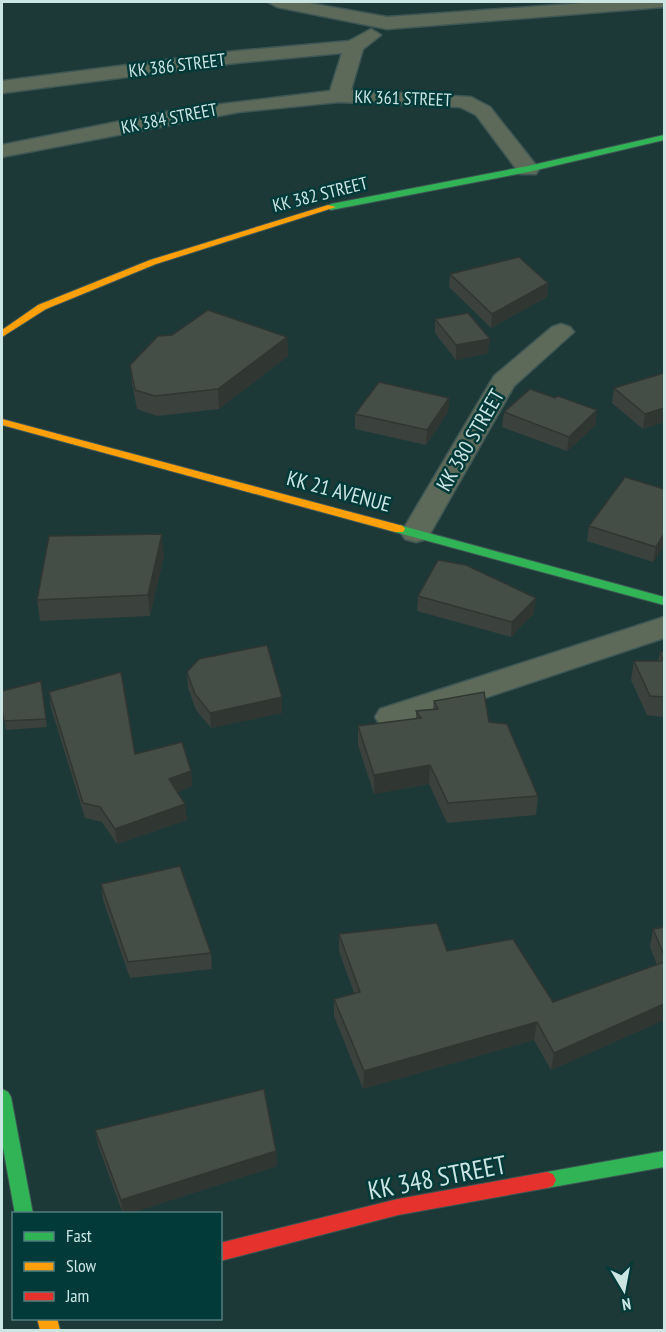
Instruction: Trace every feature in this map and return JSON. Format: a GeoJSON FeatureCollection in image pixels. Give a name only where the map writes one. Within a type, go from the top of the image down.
{"type":"FeatureCollection","features":[{"type":"Feature","properties":{"kind":"street"},"geometry":{"type":"LineString","coordinates":[[277,2],[323,5],[387,23],[664,2]]}},
{"type":"Feature","properties":{"kind":"street"},"geometry":{"type":"LineString","coordinates":[[354,46],[387,23]]}},
{"type":"Feature","properties":{"kind":"street","name":"KK 386 STREET"},"geometry":{"type":"LineString","coordinates":[[2,87],[237,57],[354,46]]}},
{"type":"Feature","properties":{"kind":"street","name":"KK 361 STREET"},"geometry":{"type":"LineString","coordinates":[[354,46],[339,96],[464,101],[483,111],[528,169]]}},
{"type":"Feature","properties":{"kind":"street","name":"KK 384 STREET"},"geometry":{"type":"LineString","coordinates":[[2,151],[193,113],[339,96]]}},
{"type":"Feature","properties":{"kind":"street","name":"KK 382 STREET"},"geometry":{"type":"LineString","coordinates":[[2,334],[42,307],[153,262],[321,209],[528,169],[664,138]]}},
{"type":"Feature","properties":{"kind":"street","name":"KK 380 STREET"},"geometry":{"type":"LineString","coordinates":[[416,533],[503,382],[561,332]]}},
{"type":"Feature","properties":{"kind":"street","name":"KK 21 AVENUE"},"geometry":{"type":"LineString","coordinates":[[2,422],[664,601]]}},
{"type":"Feature","properties":{"kind":"street"},"geometry":{"type":"LineString","coordinates":[[392,717],[664,627]]}},
{"type":"Feature","properties":{"kind":"street"},"geometry":{"type":"LineString","coordinates":[[2,1097],[24,1212]]}},
{"type":"Feature","properties":{"kind":"street","name":"KK 348 STREET"},"geometry":{"type":"LineString","coordinates":[[222,1251],[398,1207],[664,1159]]}},
{"type":"Feature","properties":{"kind":"building"},"geometry":{"type":"Polygon","coordinates":[[[519,257],[548,283],[492,314],[450,274],[519,257]]]}},
{"type":"Feature","properties":{"kind":"building"},"geometry":{"type":"Polygon","coordinates":[[[208,310],[287,337],[218,389],[155,396],[135,390],[130,365],[158,336],[172,335],[208,310]]]}},
{"type":"Feature","properties":{"kind":"building"},"geometry":{"type":"Polygon","coordinates":[[[468,313],[490,339],[456,345],[435,319],[468,313]]]}},
{"type":"Feature","properties":{"kind":"building"},"geometry":{"type":"Polygon","coordinates":[[[664,373],[664,408],[645,414],[614,388],[664,373]]]}},
{"type":"Feature","properties":{"kind":"building"},"geometry":{"type":"Polygon","coordinates":[[[379,382],[449,398],[427,430],[355,414],[379,382]]]}},
{"type":"Feature","properties":{"kind":"building"},"geometry":{"type":"Polygon","coordinates":[[[530,389],[597,410],[569,437],[504,412],[530,389]]]}},
{"type":"Feature","properties":{"kind":"building"},"geometry":{"type":"Polygon","coordinates":[[[625,477],[664,489],[664,534],[656,547],[589,526],[625,477]]]}},
{"type":"Feature","properties":{"kind":"building"},"geometry":{"type":"Polygon","coordinates":[[[162,534],[148,595],[37,600],[49,536],[162,534]]]}},
{"type":"Feature","properties":{"kind":"building"},"geometry":{"type":"Polygon","coordinates":[[[438,560],[466,565],[536,598],[512,622],[418,596],[438,560]]]}},
{"type":"Feature","properties":{"kind":"building"},"geometry":{"type":"Polygon","coordinates":[[[267,645],[282,697],[210,713],[195,694],[187,672],[199,659],[267,645]]]}},
{"type":"Feature","properties":{"kind":"building"},"geometry":{"type":"Polygon","coordinates":[[[660,652],[664,652],[664,697],[650,696],[634,661],[663,661],[660,652]]]}},
{"type":"Feature","properties":{"kind":"building"},"geometry":{"type":"Polygon","coordinates":[[[121,672],[135,754],[182,742],[191,771],[169,779],[185,804],[115,829],[100,807],[83,803],[49,692],[121,672]]]}},
{"type":"Feature","properties":{"kind":"building"},"geometry":{"type":"Polygon","coordinates":[[[41,681],[46,719],[4,721],[2,691],[41,681]]]}},
{"type":"Feature","properties":{"kind":"building"},"geometry":{"type":"Polygon","coordinates":[[[484,692],[489,722],[507,724],[538,796],[448,803],[430,765],[374,775],[358,726],[421,718],[416,711],[438,709],[434,701],[484,692]]]}},
{"type":"Feature","properties":{"kind":"building"},"geometry":{"type":"Polygon","coordinates":[[[180,866],[211,953],[128,962],[101,884],[180,866]]]}},
{"type":"Feature","properties":{"kind":"building"},"geometry":{"type":"Polygon","coordinates":[[[437,923],[447,951],[513,939],[553,1002],[664,962],[664,1004],[554,1053],[537,1022],[364,1071],[334,999],[360,992],[339,934],[437,923]]]}},
{"type":"Feature","properties":{"kind":"building"},"geometry":{"type":"Polygon","coordinates":[[[664,927],[664,955],[653,929],[664,927]]]}},
{"type":"Feature","properties":{"kind":"building"},"geometry":{"type":"Polygon","coordinates":[[[264,1089],[276,1151],[121,1200],[95,1130],[264,1089]]]}},
{"type":"Feature","properties":{"kind":"traffic: fast"},"geometry":{"type":"LineString","coordinates":[[331,207],[528,169],[664,138]]}},
{"type":"Feature","properties":{"kind":"traffic: fast"},"geometry":{"type":"LineString","coordinates":[[399,529],[664,601]]}},
{"type":"Feature","properties":{"kind":"traffic: fast"},"geometry":{"type":"LineString","coordinates":[[2,1097],[24,1212]]}},
{"type":"Feature","properties":{"kind":"traffic: fast"},"geometry":{"type":"LineString","coordinates":[[547,1180],[664,1159]]}},
{"type":"Feature","properties":{"kind":"traffic: slow"},"geometry":{"type":"LineString","coordinates":[[2,334],[42,307],[153,262],[331,207]]}},
{"type":"Feature","properties":{"kind":"traffic: slow"},"geometry":{"type":"LineString","coordinates":[[2,422],[399,529]]}},
{"type":"Feature","properties":{"kind":"traffic: slow"},"geometry":{"type":"LineString","coordinates":[[48,1320],[50,1330]]}},
{"type":"Feature","properties":{"kind":"traffic: jam"},"geometry":{"type":"LineString","coordinates":[[222,1251],[398,1207],[547,1180]]}}]}
